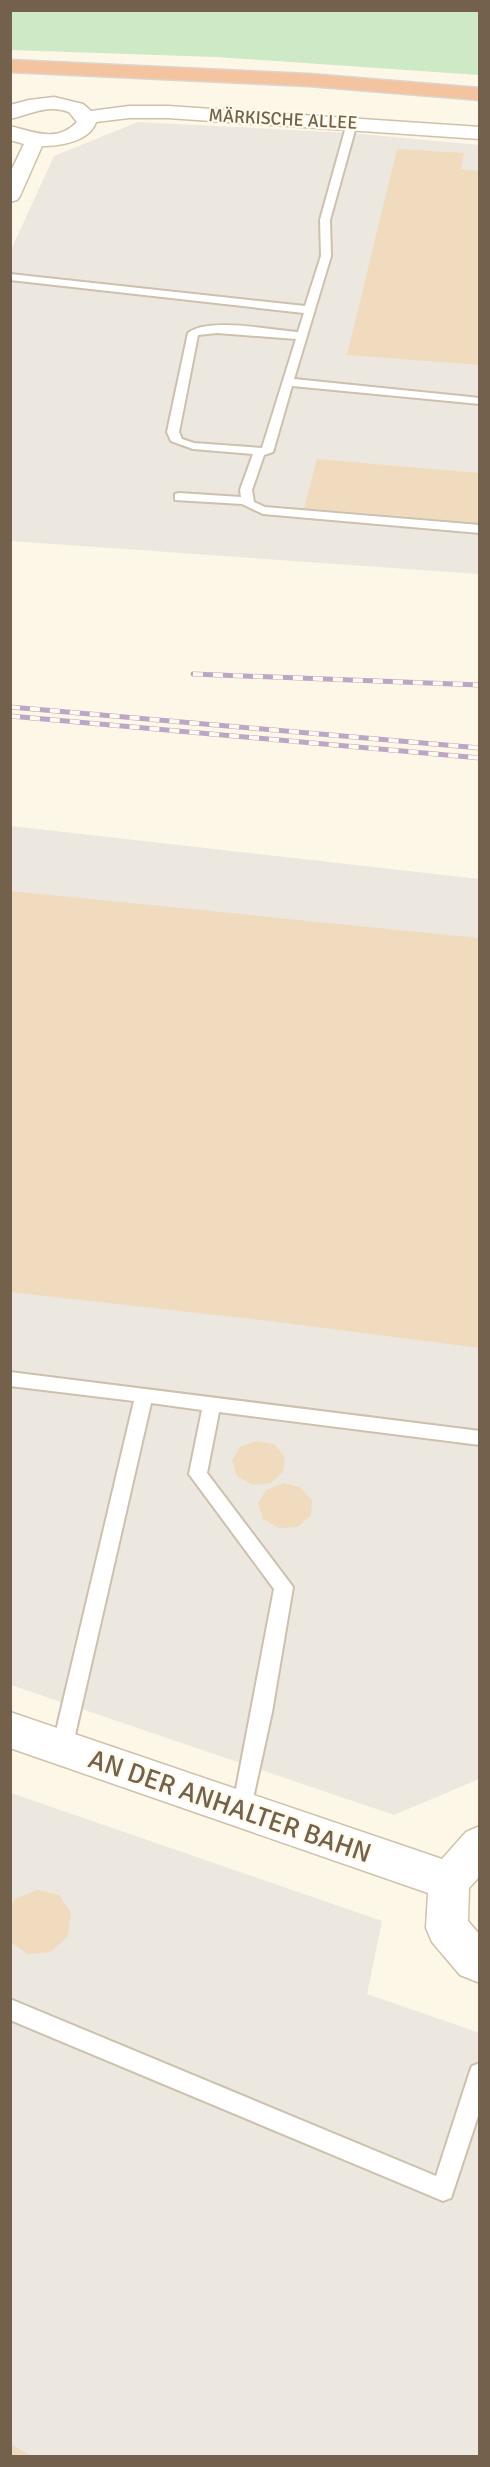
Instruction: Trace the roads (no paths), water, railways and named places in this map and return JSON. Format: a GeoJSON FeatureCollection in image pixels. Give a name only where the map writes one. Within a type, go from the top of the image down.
{"type":"FeatureCollection","features":[{"type":"Feature","properties":{"kind":"highway"},"geometry":{"type":"LineString","coordinates":[[10,66],[309,80],[480,94]]}},
{"type":"Feature","properties":{"kind":"highway"},"geometry":{"type":"LineString","coordinates":[[10,80],[480,107]]}},
{"type":"Feature","properties":{"kind":"street"},"geometry":{"type":"LineString","coordinates":[[10,113],[25,106],[50,103],[73,107],[86,117],[87,123],[74,134],[56,139],[35,140],[10,132]]}},
{"type":"Feature","properties":{"kind":"street","name":"MÄRKISCHE ALLEE"},"geometry":{"type":"LineString","coordinates":[[86,117],[129,112],[168,112],[480,133]]}},
{"type":"Feature","properties":{"kind":"street"},"geometry":{"type":"LineString","coordinates":[[10,196],[35,140]]}},
{"type":"Feature","properties":{"kind":"street","name":"AN DER ANHALTER BAHN"},"geometry":{"type":"LineString","coordinates":[[10,1730],[449,1881]]}},
{"type":"Feature","properties":{"kind":"street"},"geometry":{"type":"LineString","coordinates":[[480,1845],[449,1881],[447,1928],[480,1964]]}},
{"type":"Feature","properties":{"kind":"lane"},"geometry":{"type":"LineString","coordinates":[[302,336],[220,330],[203,330],[193,333],[172,432],[177,441],[193,446],[267,452],[327,256],[325,220],[352,123]]}},
{"type":"Feature","properties":{"kind":"lane"},"geometry":{"type":"LineString","coordinates":[[10,277],[310,310]]}},
{"type":"Feature","properties":{"kind":"lane"},"geometry":{"type":"LineString","coordinates":[[288,382],[480,401]]}},
{"type":"Feature","properties":{"kind":"lane"},"geometry":{"type":"LineString","coordinates":[[260,451],[246,490],[248,504],[263,510],[480,529]]}},
{"type":"Feature","properties":{"kind":"lane"},"geometry":{"type":"LineString","coordinates":[[179,496],[247,501]]}},
{"type":"Feature","properties":{"kind":"lane"},"geometry":{"type":"LineString","coordinates":[[10,1379],[480,1438]]}},
{"type":"Feature","properties":{"kind":"lane"},"geometry":{"type":"LineString","coordinates":[[62,1748],[144,1395]]}},
{"type":"Feature","properties":{"kind":"lane"},"geometry":{"type":"LineString","coordinates":[[212,1404],[198,1474],[284,1587],[242,1810]]}},
{"type":"Feature","properties":{"kind":"lane"},"geometry":{"type":"LineString","coordinates":[[10,2009],[443,2190],[480,2074]]}},
{"type":"Feature","properties":{"kind":"railway"},"geometry":{"type":"LineString","coordinates":[[193,674],[480,685]]}},
{"type":"Feature","properties":{"kind":"railway"},"geometry":{"type":"LineString","coordinates":[[10,707],[480,748]]}},
{"type":"Feature","properties":{"kind":"railway"},"geometry":{"type":"LineString","coordinates":[[10,716],[480,758]]}}]}
